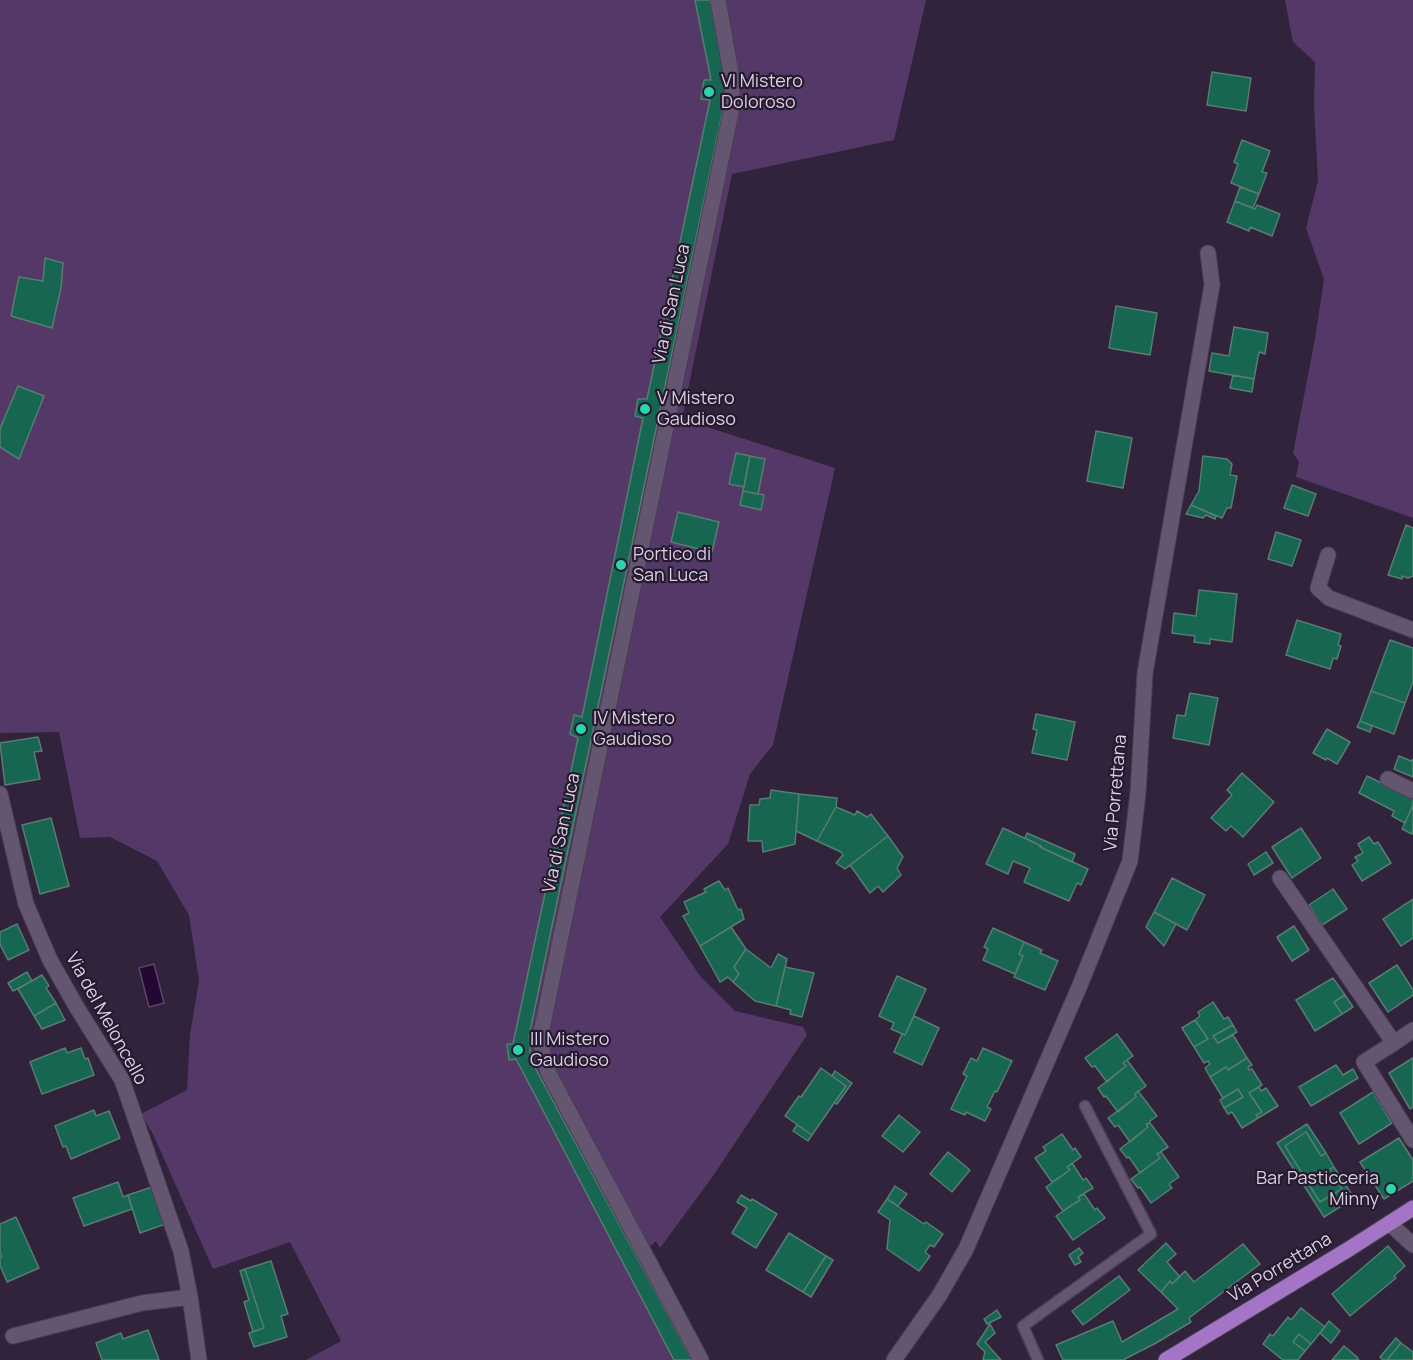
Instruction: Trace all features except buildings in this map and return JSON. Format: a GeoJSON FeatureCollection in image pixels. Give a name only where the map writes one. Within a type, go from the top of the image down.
{"type":"FeatureCollection","features":[{"type":"Feature","properties":{"kind":"main road","name":"Via Porrettana"},"geometry":{"type":"LineString","coordinates":[[1174,1358],[1413,1208]]}},
{"type":"Feature","properties":{"kind":"street","name":"Via di San Luca"},"geometry":{"type":"LineString","coordinates":[[701,1360],[548,1072],[542,1051],[541,1033],[732,107],[732,79],[718,0]]}},
{"type":"Feature","properties":{"kind":"street","name":"Via Porrettana"},"geometry":{"type":"LineString","coordinates":[[894,1360],[939,1296],[966,1249],[1080,985],[1130,861],[1138,794],[1145,673],[1212,285],[1208,253]]}},
{"type":"Feature","properties":{"kind":"street"},"geometry":{"type":"LineString","coordinates":[[1328,555],[1318,588],[1329,598],[1413,630]]}},
{"type":"Feature","properties":{"kind":"street"},"geometry":{"type":"LineString","coordinates":[[1388,779],[1413,791]]}},
{"type":"Feature","properties":{"kind":"street","name":"Via del Meloncello"},"geometry":{"type":"LineString","coordinates":[[0,794],[26,904],[50,960],[122,1080],[181,1251],[199,1360]]}},
{"type":"Feature","properties":{"kind":"street"},"geometry":{"type":"LineString","coordinates":[[1280,878],[1394,1043]]}},
{"type":"Feature","properties":{"kind":"street"},"geometry":{"type":"LineString","coordinates":[[1413,1030],[1364,1062],[1413,1140]]}},
{"type":"Feature","properties":{"kind":"street"},"geometry":{"type":"LineString","coordinates":[[1389,1223],[1413,1245]]}},
{"type":"Feature","properties":{"kind":"street"},"geometry":{"type":"LineString","coordinates":[[13,1336],[142,1303],[190,1297]]}},
{"type":"Feature","properties":{"kind":"lane"},"geometry":{"type":"LineString","coordinates":[[1038,1360],[1023,1326],[1151,1234],[1084,1106]]}},
{"type":"Feature","properties":{"kind":"shaded area"},"geometry":{"type":"Polygon","coordinates":[[[0,0],[926,0],[894,140],[732,174],[682,419],[835,468],[773,745],[750,774],[728,844],[660,917],[700,976],[735,1011],[803,1027],[807,1035],[713,1176],[660,1248],[656,1241],[626,1268],[674,1360],[306,1360],[341,1341],[290,1242],[213,1269],[153,1134],[141,1114],[187,1090],[190,1035],[199,981],[189,915],[157,861],[110,837],[80,838],[59,732],[0,733],[0,0]]]}},
{"type":"Feature","properties":{"kind":"shaded area"},"geometry":{"type":"Polygon","coordinates":[[[1285,0],[1413,0],[1413,518],[1296,477],[1299,462],[1293,453],[1324,279],[1306,228],[1318,181],[1314,105],[1315,62],[1293,42],[1285,0]]]}},
{"type":"Feature","properties":{"kind":"shaded area"},"geometry":{"type":"Polygon","coordinates":[[[154,964],[164,1003],[149,1007],[139,968],[154,964]]]}},
{"type":"Feature","properties":{"kind":"place","name":"VI Mistero Doloroso"},"geometry":{"type":"Point","coordinates":[709,92]}},
{"type":"Feature","properties":{"kind":"place","name":"V Mistero Gaudioso"},"geometry":{"type":"Point","coordinates":[645,409]}},
{"type":"Feature","properties":{"kind":"place","name":"Portico di San Luca"},"geometry":{"type":"Point","coordinates":[621,565]}},
{"type":"Feature","properties":{"kind":"place","name":"IV Mistero Gaudioso"},"geometry":{"type":"Point","coordinates":[581,729]}},
{"type":"Feature","properties":{"kind":"place","name":"III Mistero Gaudioso"},"geometry":{"type":"Point","coordinates":[518,1050]}},
{"type":"Feature","properties":{"kind":"place","name":"Bar Pasticceria Minny"},"geometry":{"type":"Point","coordinates":[1391,1189]}}]}
